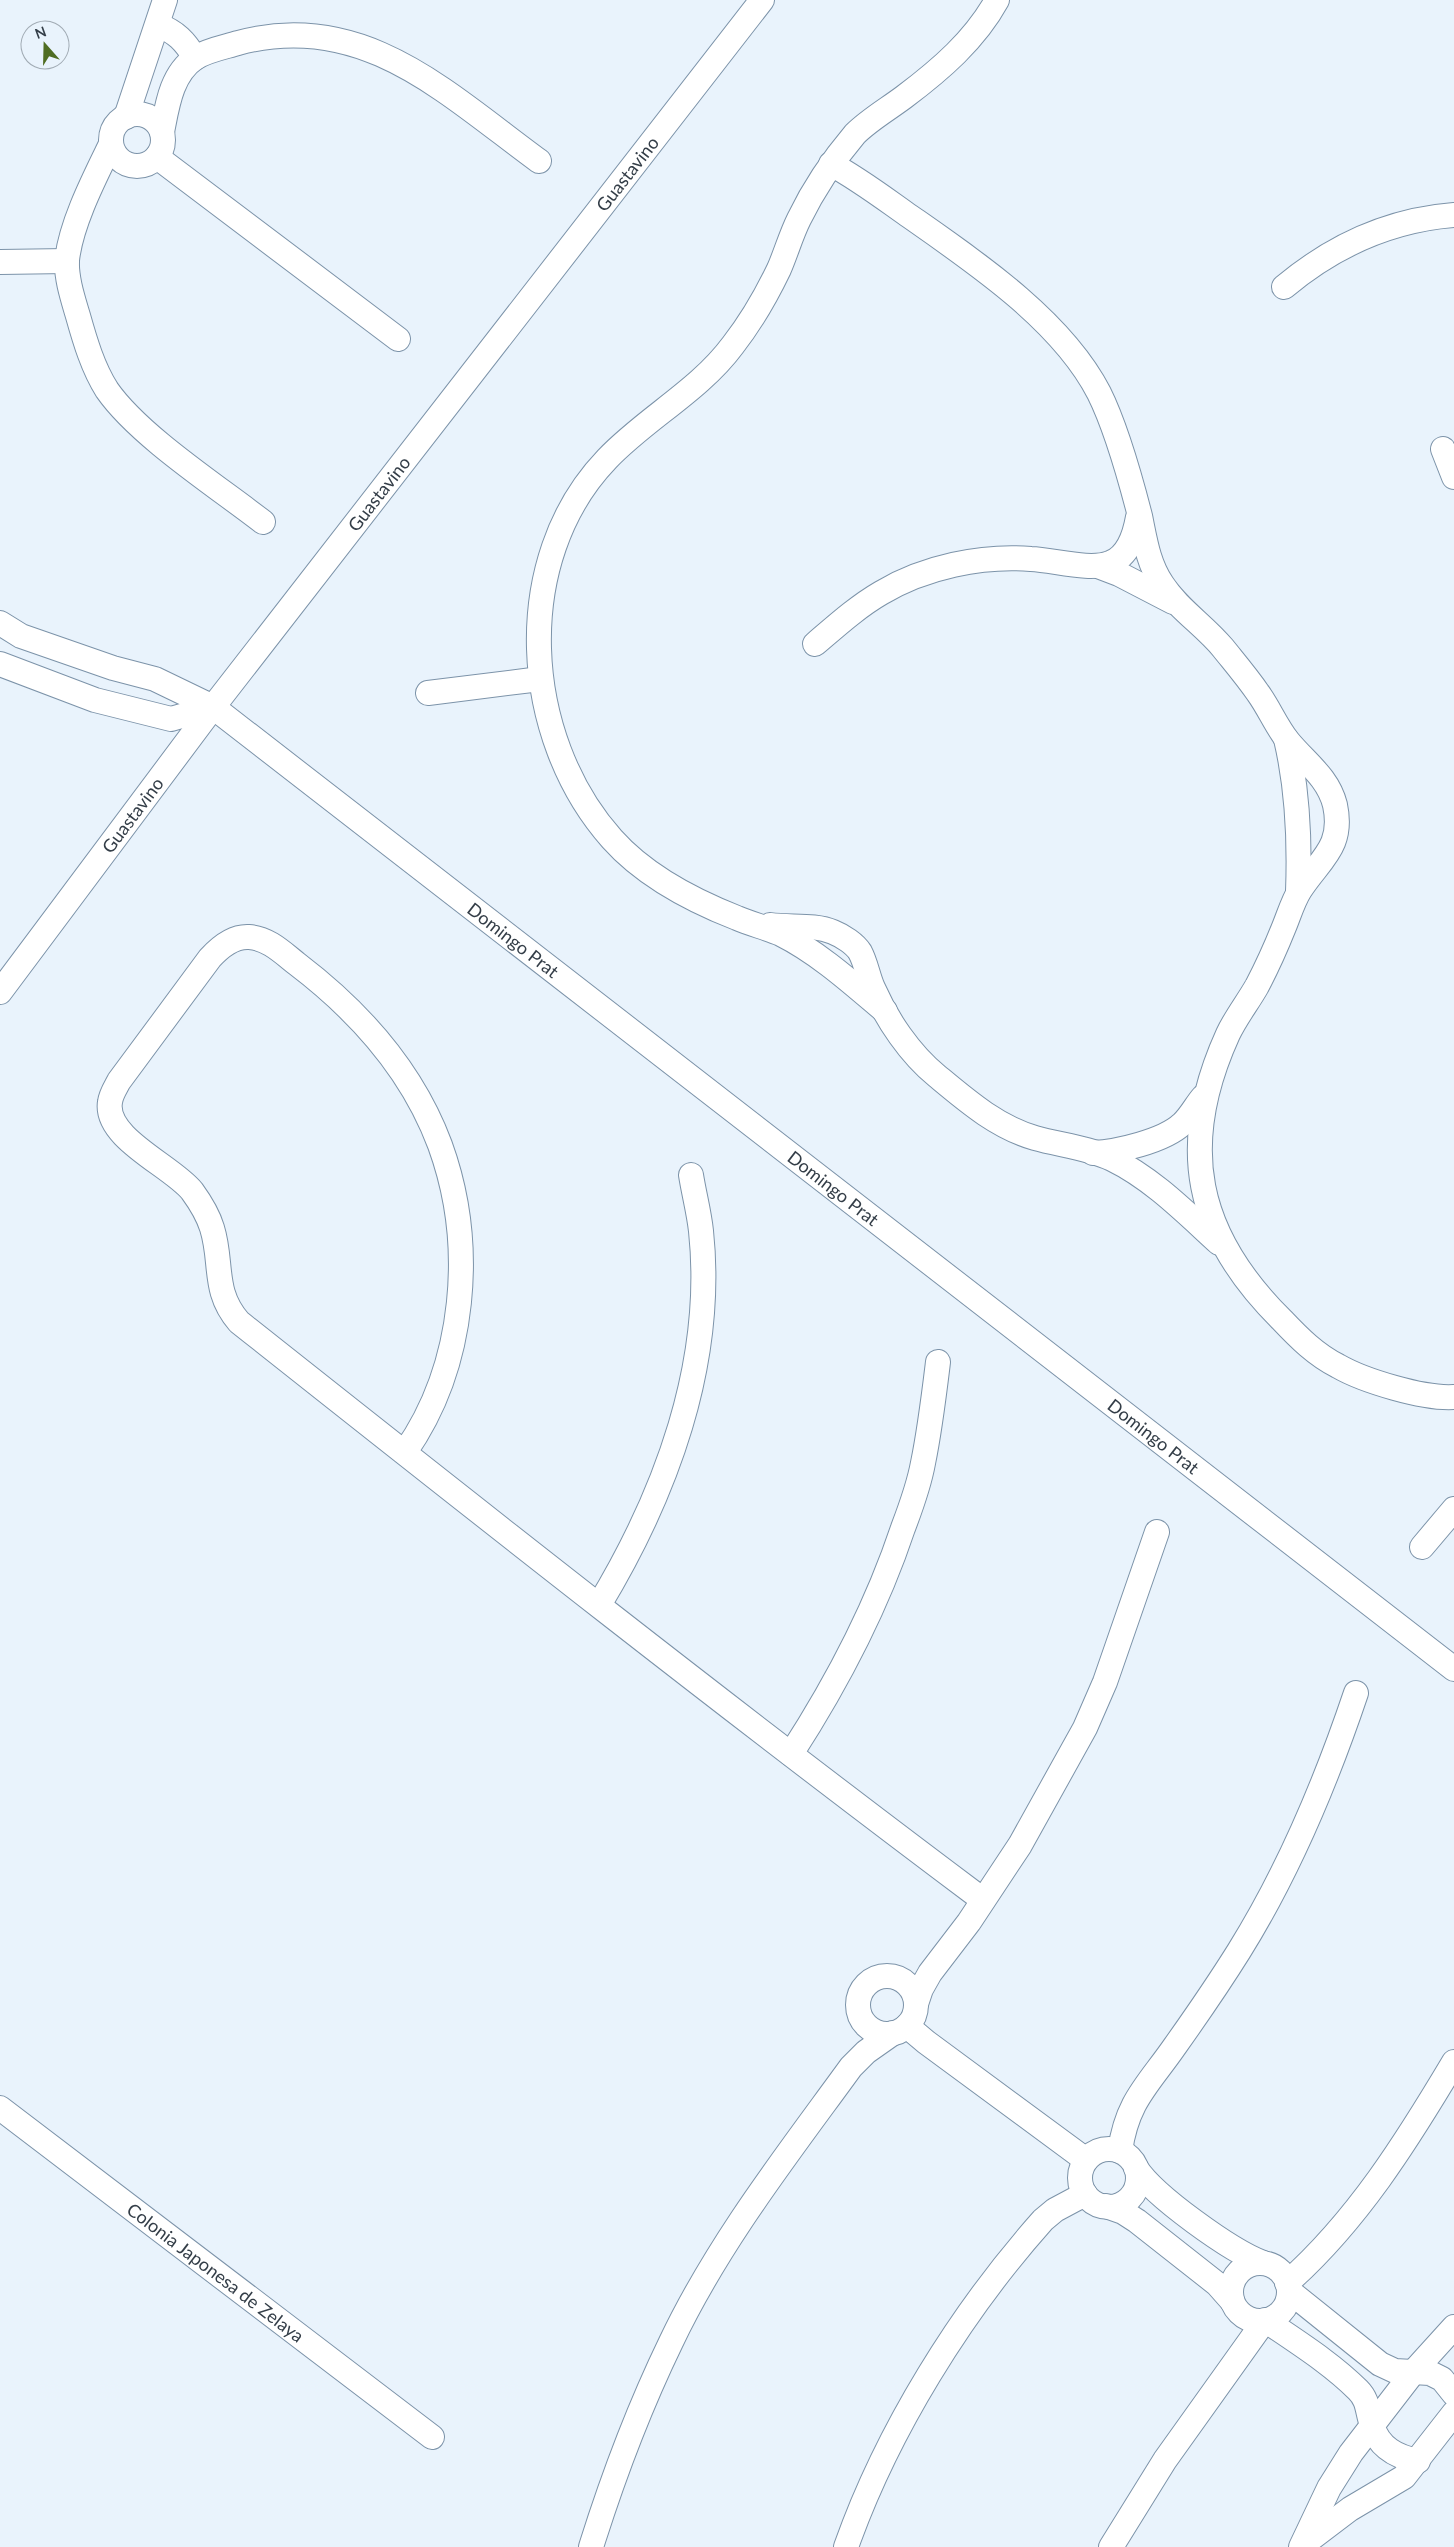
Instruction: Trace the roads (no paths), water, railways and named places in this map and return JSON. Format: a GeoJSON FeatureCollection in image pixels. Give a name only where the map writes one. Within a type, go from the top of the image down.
{"type":"FeatureCollection","features":[{"type":"Feature","properties":{"kind":"street"},"geometry":{"type":"LineString","coordinates":[[165,0],[126,117],[115,128],[112,144],[88,192],[67,261],[72,294],[86,346],[107,390],[133,419],[162,444],[263,522]]}},
{"type":"Feature","properties":{"kind":"street","name":"Guastavino"},"geometry":{"type":"LineString","coordinates":[[0,992],[213,707],[762,0]]}},
{"type":"Feature","properties":{"kind":"street"},"geometry":{"type":"LineString","coordinates":[[885,1011],[832,968],[800,946],[781,934],[748,923],[692,897],[650,873],[633,860],[610,837],[568,773],[550,723],[540,679],[539,616],[552,557],[562,530],[588,483],[608,458],[679,400],[730,349],[767,292],[798,220],[831,164],[858,132],[940,69],[980,27],[997,0]]}},
{"type":"Feature","properties":{"kind":"street"},"geometry":{"type":"LineString","coordinates":[[158,25],[173,31],[187,44],[195,58]]}},
{"type":"Feature","properties":{"kind":"street"},"geometry":{"type":"LineString","coordinates":[[88,192],[115,176],[150,161],[163,141],[162,132],[169,95],[182,72],[195,58],[260,37],[318,36],[374,49],[420,74],[538,161]]}},
{"type":"Feature","properties":{"kind":"street"},"geometry":{"type":"LineString","coordinates":[[126,117],[133,115],[147,116],[159,126],[162,132]]}},
{"type":"Feature","properties":{"kind":"street"},"geometry":{"type":"LineString","coordinates":[[112,144],[114,152],[126,164],[150,161],[398,338]]}},
{"type":"Feature","properties":{"kind":"street"},"geometry":{"type":"LineString","coordinates":[[831,164],[848,173],[935,234],[998,283],[1060,338],[1098,392],[1139,513],[1148,554],[1160,582],[1176,603],[1207,629],[1234,661],[1259,694],[1286,739],[1327,784],[1335,805],[1337,831],[1329,855],[1298,892],[1257,985],[1229,1032],[1206,1094],[1199,1128],[1202,1182],[1212,1221],[1230,1253],[1263,1302],[1306,1344],[1339,1367],[1412,1392],[1444,1398],[1454,1397]]}},
{"type":"Feature","properties":{"kind":"street"},"geometry":{"type":"LineString","coordinates":[[1284,287],[1322,258],[1355,241],[1396,224],[1454,216]]}},
{"type":"Feature","properties":{"kind":"street"},"geometry":{"type":"LineString","coordinates":[[0,262],[67,261]]}},
{"type":"Feature","properties":{"kind":"street"},"geometry":{"type":"LineString","coordinates":[[1443,449],[1454,477]]}},
{"type":"Feature","properties":{"kind":"street"},"geometry":{"type":"LineString","coordinates":[[1098,566],[1111,563],[1126,550],[1134,537],[1139,513]]}},
{"type":"Feature","properties":{"kind":"street"},"geometry":{"type":"LineString","coordinates":[[815,644],[858,608],[882,592],[913,578],[949,566],[970,562],[1029,558],[1098,566],[1119,574],[1176,603]]}},
{"type":"Feature","properties":{"kind":"street","name":"Domingo Prat"},"geometry":{"type":"LineString","coordinates":[[0,623],[21,636],[113,668],[155,679],[213,707],[1454,1669]]}},
{"type":"Feature","properties":{"kind":"street"},"geometry":{"type":"LineString","coordinates":[[0,664],[95,700],[171,719],[213,707]]}},
{"type":"Feature","properties":{"kind":"street"},"geometry":{"type":"LineString","coordinates":[[140,712],[155,679]]}},
{"type":"Feature","properties":{"kind":"street"},"geometry":{"type":"LineString","coordinates":[[428,693],[540,679]]}},
{"type":"Feature","properties":{"kind":"street"},"geometry":{"type":"LineString","coordinates":[[1286,739],[1296,790],[1300,845],[1298,892]]}},
{"type":"Feature","properties":{"kind":"street"},"geometry":{"type":"LineString","coordinates":[[1296,790],[1307,780],[1314,778],[1327,784]]}},
{"type":"Feature","properties":{"kind":"street"},"geometry":{"type":"LineString","coordinates":[[1300,845],[1314,848],[1331,848]]}},
{"type":"Feature","properties":{"kind":"street"},"geometry":{"type":"LineString","coordinates":[[748,923],[822,928],[836,933],[853,944],[860,953],[873,988],[902,1039],[932,1072],[1003,1126],[1034,1138],[1110,1158],[1142,1177],[1167,1196],[1230,1253]]}},
{"type":"Feature","properties":{"kind":"street"},"geometry":{"type":"LineString","coordinates":[[405,1452],[420,1431],[443,1381],[457,1321],[460,1287],[460,1250],[450,1180],[440,1146],[410,1081],[360,1018],[326,986],[263,940],[248,937],[235,939],[219,948],[210,958],[119,1081],[112,1094],[110,1113],[118,1130],[178,1178],[200,1203],[214,1239],[221,1292],[230,1312],[239,1322],[599,1605],[790,1754],[983,1900]]}},
{"type":"Feature","properties":{"kind":"street"},"geometry":{"type":"LineString","coordinates":[[1092,1153],[1107,1152],[1149,1140],[1176,1128],[1182,1124],[1206,1094]]}},
{"type":"Feature","properties":{"kind":"street"},"geometry":{"type":"LineString","coordinates":[[1176,1128],[1192,1134],[1200,1147]]}},
{"type":"Feature","properties":{"kind":"street"},"geometry":{"type":"LineString","coordinates":[[1142,1177],[1141,1153],[1149,1140]]}},
{"type":"Feature","properties":{"kind":"street"},"geometry":{"type":"LineString","coordinates":[[599,1605],[627,1558],[665,1476],[689,1390],[696,1357],[702,1271],[701,1231],[691,1175]]}},
{"type":"Feature","properties":{"kind":"street"},"geometry":{"type":"LineString","coordinates":[[1167,1196],[1188,1192],[1202,1182]]}},
{"type":"Feature","properties":{"kind":"street"},"geometry":{"type":"LineString","coordinates":[[790,1754],[820,1709],[851,1652],[875,1603],[895,1552],[923,1464],[938,1362]]}},
{"type":"Feature","properties":{"kind":"street"},"geometry":{"type":"LineString","coordinates":[[1422,1546],[1454,1508]]}},
{"type":"Feature","properties":{"kind":"street"},"geometry":{"type":"LineString","coordinates":[[916,2004],[921,1989],[945,1952],[1020,1845],[1085,1728],[1105,1682],[1157,1532]]}},
{"type":"Feature","properties":{"kind":"street"},"geometry":{"type":"LineString","coordinates":[[1120,2151],[1123,2129],[1132,2105],[1201,2010],[1240,1950],[1282,1871],[1336,1752],[1356,1693]]}},
{"type":"Feature","properties":{"kind":"street"},"geometry":{"type":"LineString","coordinates":[[852,2067],[859,2050],[859,1998],[862,1991],[868,1984],[882,1977],[933,1961],[945,1952]]}},
{"type":"Feature","properties":{"kind":"street"},"geometry":{"type":"LineString","coordinates":[[591,2547],[610,2487],[671,2342],[708,2274],[750,2208],[852,2067],[866,2052],[900,2029],[916,2012],[915,1996],[905,1982],[890,1976],[882,1977]]}},
{"type":"Feature","properties":{"kind":"street"},"geometry":{"type":"LineString","coordinates":[[860,2014],[864,2022],[877,2032],[900,2029],[926,2042],[1086,2160]]}},
{"type":"Feature","properties":{"kind":"street"},"geometry":{"type":"LineString","coordinates":[[1454,2062],[1410,2134],[1345,2225],[1288,2287],[1288,2299],[1280,2313],[1265,2320],[1249,2319],[1234,2305],[1217,2284],[1137,2221],[1123,2212],[1091,2200],[1086,2194],[1080,2177],[1086,2160],[1102,2150],[1120,2151],[1132,2161],[1149,2186],[1234,2250],[1278,2269],[1288,2287],[1380,2364],[1395,2371],[1415,2370],[1430,2373],[1442,2379],[1454,2394]]}},
{"type":"Feature","properties":{"kind":"street","name":"Colonia Japonesa de Zelaya"},"geometry":{"type":"LineString","coordinates":[[0,2108],[432,2437]]}},
{"type":"Feature","properties":{"kind":"street"},"geometry":{"type":"LineString","coordinates":[[1106,2206],[1114,2206],[1129,2198],[1137,2184],[1136,2168]]}},
{"type":"Feature","properties":{"kind":"street"},"geometry":{"type":"LineString","coordinates":[[846,2547],[893,2440],[943,2353],[968,2316],[1042,2220],[1055,2210],[1086,2194]]}},
{"type":"Feature","properties":{"kind":"street"},"geometry":{"type":"LineString","coordinates":[[1244,2350],[1242,2323],[1234,2305],[1232,2285],[1240,2271],[1254,2264],[1263,2263]]}},
{"type":"Feature","properties":{"kind":"street"},"geometry":{"type":"LineString","coordinates":[[1111,2547],[1164,2460],[1265,2320]]}},
{"type":"Feature","properties":{"kind":"street"},"geometry":{"type":"LineString","coordinates":[[1265,2320],[1313,2353],[1359,2390],[1368,2403],[1372,2425],[1378,2438],[1388,2450],[1402,2458],[1418,2461]]}},
{"type":"Feature","properties":{"kind":"street"},"geometry":{"type":"LineString","coordinates":[[1302,2547],[1329,2488],[1372,2425],[1415,2370],[1454,2327]]}},
{"type":"Feature","properties":{"kind":"street"},"geometry":{"type":"LineString","coordinates":[[1359,2390],[1380,2364]]}},
{"type":"Feature","properties":{"kind":"street"},"geometry":{"type":"LineString","coordinates":[[1302,2547],[1350,2509],[1404,2477],[1454,2413]]}}]}
